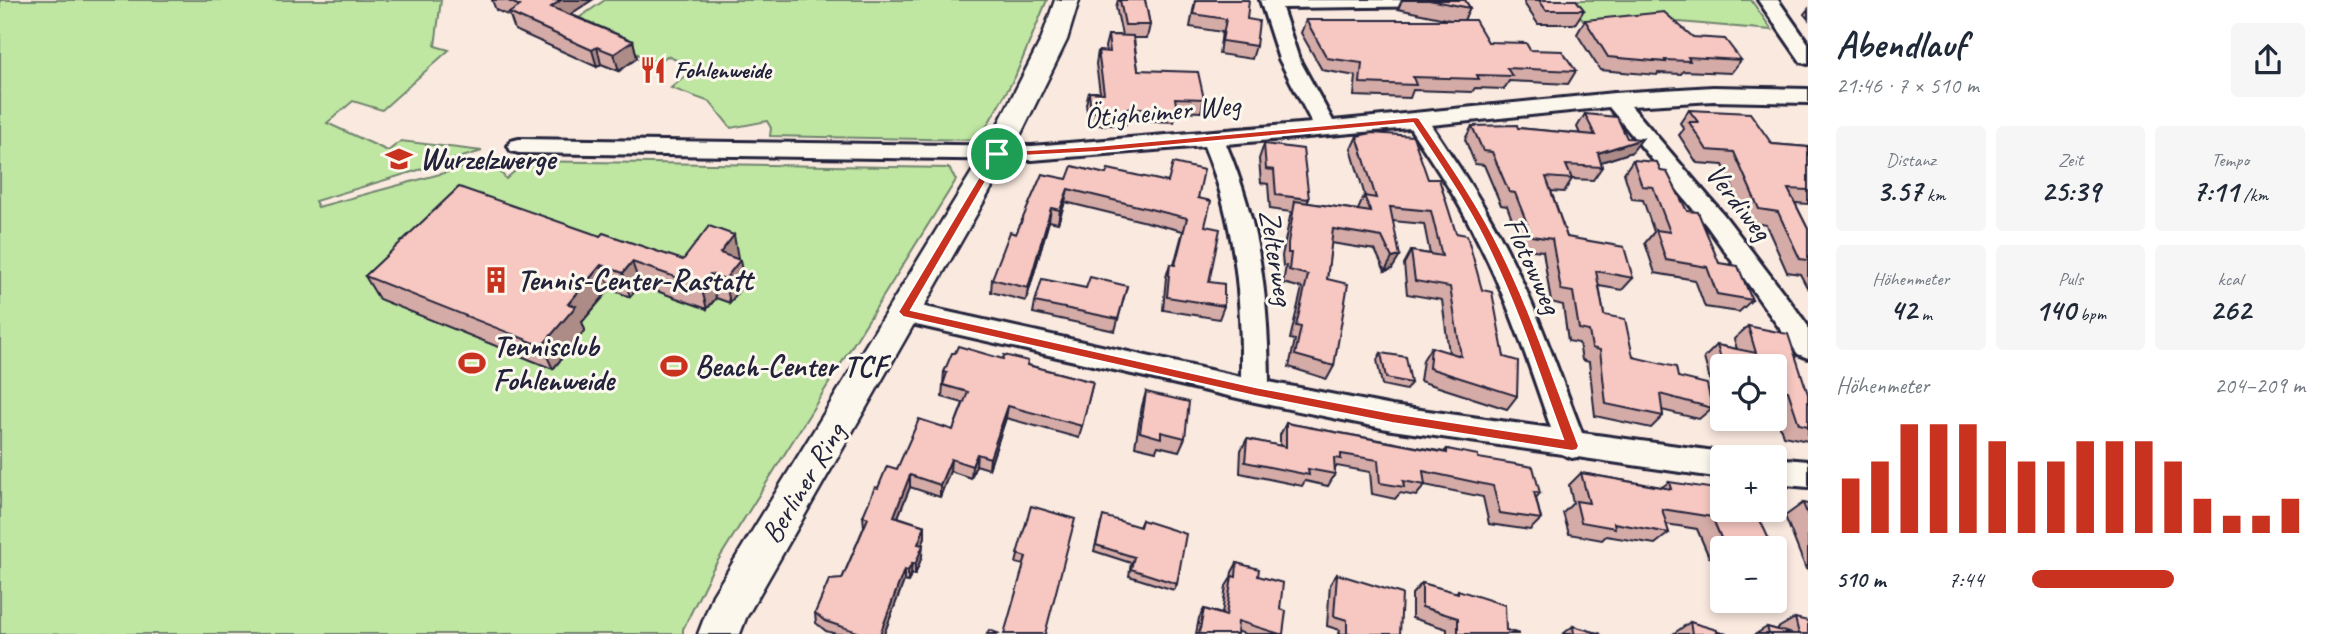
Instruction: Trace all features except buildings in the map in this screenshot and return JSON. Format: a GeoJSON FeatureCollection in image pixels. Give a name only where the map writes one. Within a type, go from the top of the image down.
{"type":"FeatureCollection","features":[{"type":"Feature","properties":{"kind":"street","name":"Berliner Ring"},"geometry":{"type":"LineString","coordinates":[[719,634],[728,610],[997,154],[1054,40],[1067,0]]}},
{"type":"Feature","properties":{"kind":"street"},"geometry":{"type":"LineString","coordinates":[[1326,129],[1289,59],[1270,1],[1451,0]]}},
{"type":"Feature","properties":{"kind":"street"},"geometry":{"type":"LineString","coordinates":[[1768,0],[1808,58]]}},
{"type":"Feature","properties":{"kind":"street","name":"Ötigheimer Weg"},"geometry":{"type":"LineString","coordinates":[[519,146],[997,154],[1097,149],[1326,129],[1614,100],[1713,94],[1808,96]]}},
{"type":"Feature","properties":{"kind":"street","name":"Verdiweg"},"geometry":{"type":"LineString","coordinates":[[1614,100],[1676,171],[1783,310],[1808,347]]}},
{"type":"Feature","properties":{"kind":"street","name":"Flotowweg"},"geometry":{"type":"LineString","coordinates":[[1416,120],[1469,201],[1496,252],[1518,302],[1572,446]]}},
{"type":"Feature","properties":{"kind":"street","name":"Zelterweg"},"geometry":{"type":"LineString","coordinates":[[1212,138],[1229,174],[1251,260],[1255,312],[1255,391]]}},
{"type":"Feature","properties":{"kind":"street"},"geometry":{"type":"LineString","coordinates":[[903,312],[1255,391],[1392,418],[1572,446],[1710,463]]}},
{"type":"Feature","properties":{"kind":"street"},"geometry":{"type":"LineString","coordinates":[[1787,472],[1808,474]]}},
{"type":"Feature","properties":{"kind":"green space"},"geometry":{"type":"Polygon","coordinates":[[[0,0],[441,0],[435,46],[449,50],[382,110],[353,101],[327,123],[388,151],[401,141],[482,151],[315,201],[318,207],[488,161],[496,166],[506,179],[526,161],[949,168],[956,180],[712,570],[683,634],[0,634],[0,0]]]}},
{"type":"Feature","properties":{"kind":"green space"},"geometry":{"type":"Polygon","coordinates":[[[605,0],[1047,0],[1015,77],[981,136],[972,140],[770,136],[771,128],[767,121],[731,128],[710,102],[671,88],[695,68],[667,56],[658,63],[570,24],[605,0]]]}},
{"type":"Feature","properties":{"kind":"green space"},"geometry":{"type":"Polygon","coordinates":[[[1567,0],[1751,0],[1772,30],[1679,22],[1591,30],[1567,0]]]}},
{"type":"Feature","properties":{"kind":"place","name":"Fohlenweide"},"geometry":{"type":"Point","coordinates":[653,70]}},
{"type":"Feature","properties":{"kind":"place","name":"Wurzelzwerge"},"geometry":{"type":"Point","coordinates":[399,159]}},
{"type":"Feature","properties":{"kind":"place","name":"Tennis-Center-Rastatt"},"geometry":{"type":"Point","coordinates":[496,280]}},
{"type":"Feature","properties":{"kind":"place","name":"Tennisclub Fohlenweide"},"geometry":{"type":"Point","coordinates":[472,363]}},
{"type":"Feature","properties":{"kind":"place","name":"Beach-Center TCF"},"geometry":{"type":"Point","coordinates":[674,366]}},
{"type":"Feature","properties":{"kind":"route"},"geometry":{"type":"LineString","coordinates":[[1416,120],[1469,201],[1496,252],[1518,302],[1572,446],[1392,418],[1255,391],[903,312],[997,154],[1097,149],[1416,120]]}}]}
